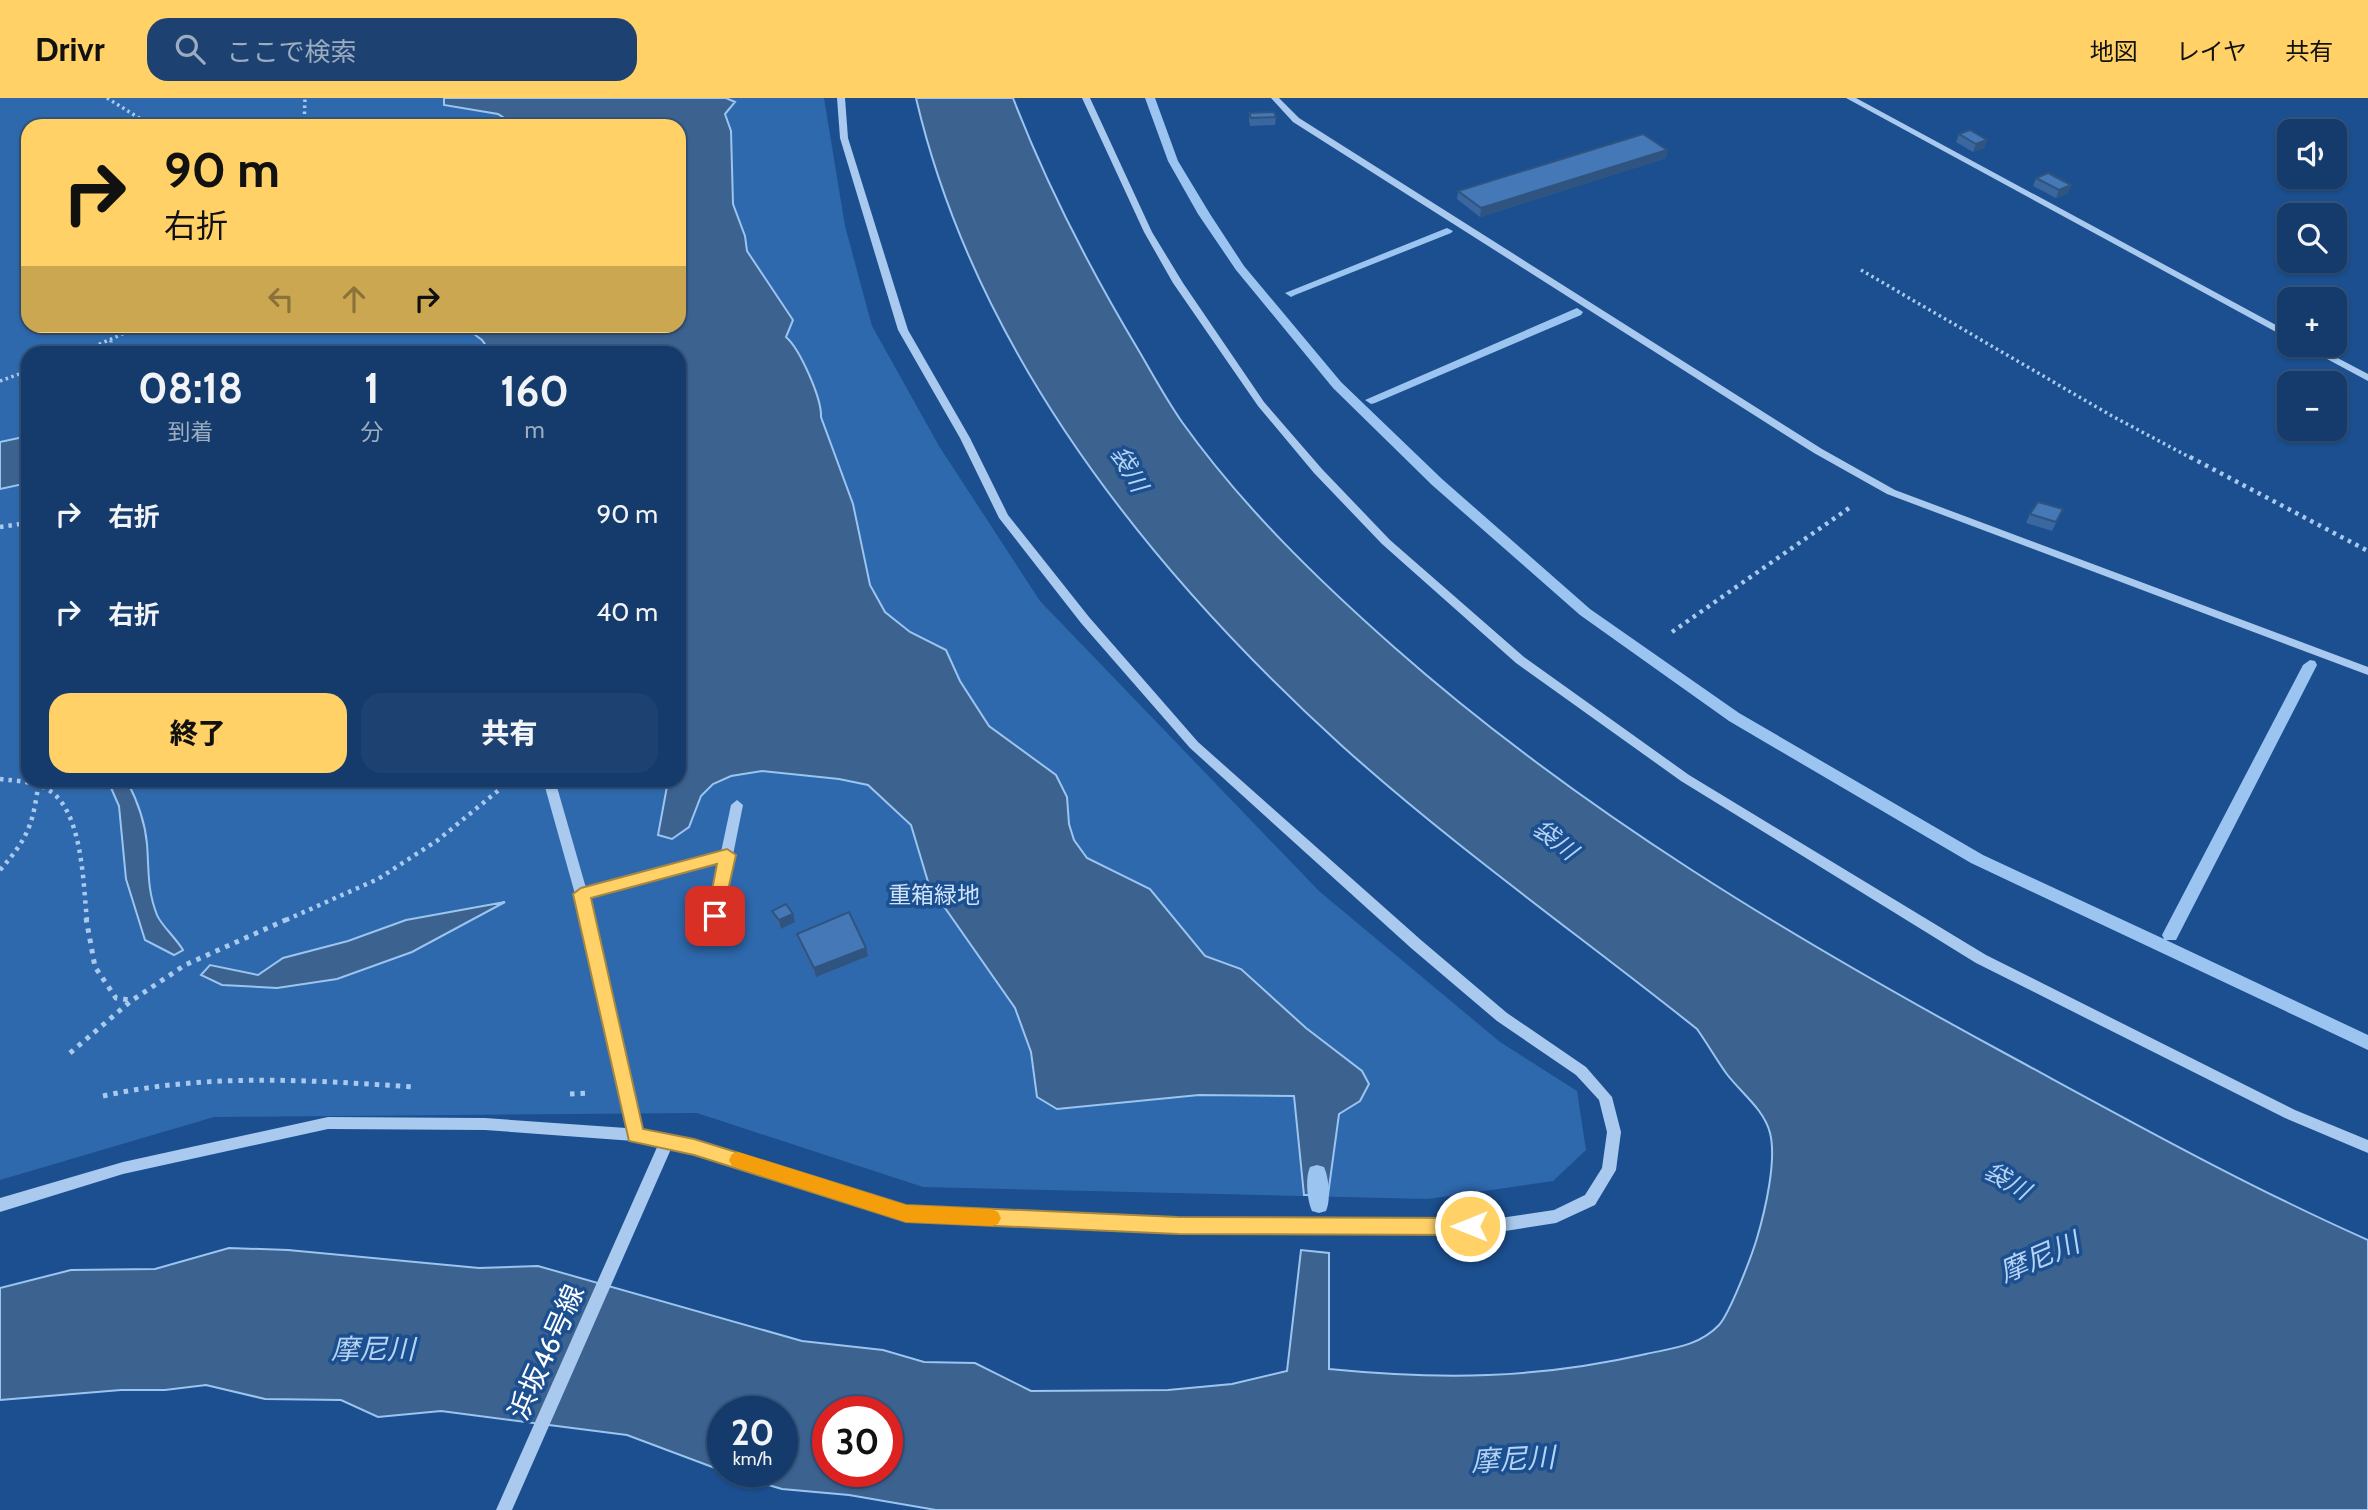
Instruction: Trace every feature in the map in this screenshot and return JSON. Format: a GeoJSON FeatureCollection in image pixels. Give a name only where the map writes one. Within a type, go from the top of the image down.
{"type":"FeatureCollection","features":[{"type":"Feature","properties":{"kind":"street"},"geometry":{"type":"LineString","coordinates":[[0,1205],[123,1168],[327,1123],[485,1124],[668,1140],[906,1214],[1178,1225],[1493,1226],[1556,1216],[1590,1200],[1609,1170],[1614,1132],[1605,1097],[1581,1071],[1502,1017],[1425,952],[1194,745],[1085,620],[1003,516],[965,438],[904,330],[844,138],[841,98]]}},
{"type":"Feature","properties":{"kind":"street"},"geometry":{"type":"LineString","coordinates":[[1086,98],[1148,232],[1178,283],[1261,404],[1318,471],[1386,542],[1520,660],[1685,778],[1981,959],[2290,1114],[2368,1147]]}},
{"type":"Feature","properties":{"kind":"street"},"geometry":{"type":"LineString","coordinates":[[1275,98],[1296,120],[1818,451],[1891,492],[2368,671]]}},
{"type":"Feature","properties":{"kind":"street"},"geometry":{"type":"LineString","coordinates":[[1850,98],[2277,329]]}},
{"type":"Feature","properties":{"kind":"street"},"geometry":{"type":"LineString","coordinates":[[2329,357],[2368,378]]}},
{"type":"Feature","properties":{"kind":"street"},"geometry":{"type":"LineString","coordinates":[[551,787],[581,894],[635,1136]]}},
{"type":"Feature","properties":{"kind":"street"},"geometry":{"type":"LineString","coordinates":[[715,916],[737,805]]}},
{"type":"Feature","properties":{"kind":"street"},"geometry":{"type":"LineString","coordinates":[[581,894],[727,855]]}},
{"type":"Feature","properties":{"kind":"street"},"geometry":{"type":"LineString","coordinates":[[636,1215],[668,1140]]}},
{"type":"Feature","properties":{"kind":"street","name":"浜坂46号線"},"geometry":{"type":"LineString","coordinates":[[504,1510],[636,1215]]}},
{"type":"Feature","properties":{"kind":"path"},"geometry":{"type":"LineString","coordinates":[[107,98],[141,119]]}},
{"type":"Feature","properties":{"kind":"path"},"geometry":{"type":"LineString","coordinates":[[118,104],[119,98]]}},
{"type":"Feature","properties":{"kind":"path"},"geometry":{"type":"LineString","coordinates":[[304,119],[305,98]]}},
{"type":"Feature","properties":{"kind":"path"},"geometry":{"type":"LineString","coordinates":[[1861,270],[2112,416],[2368,551]]}},
{"type":"Feature","properties":{"kind":"path"},"geometry":{"type":"LineString","coordinates":[[98,346],[127,333]]}},
{"type":"Feature","properties":{"kind":"path"},"geometry":{"type":"LineString","coordinates":[[110,346],[111,341]]}},
{"type":"Feature","properties":{"kind":"path"},"geometry":{"type":"LineString","coordinates":[[0,381],[21,374]]}},
{"type":"Feature","properties":{"kind":"path"},"geometry":{"type":"LineString","coordinates":[[1672,632],[1856,503]]}},
{"type":"Feature","properties":{"kind":"path"},"geometry":{"type":"LineString","coordinates":[[0,527],[21,524]]}},
{"type":"Feature","properties":{"kind":"path"},"geometry":{"type":"LineString","coordinates":[[0,779],[21,781]]}},
{"type":"Feature","properties":{"kind":"path"},"geometry":{"type":"LineString","coordinates":[[0,870],[21,846],[34,819],[38,787]]}},
{"type":"Feature","properties":{"kind":"path"},"geometry":{"type":"LineString","coordinates":[[44,787],[64,807],[76,836],[88,941],[96,969],[116,998],[131,1001]]}},
{"type":"Feature","properties":{"kind":"path"},"geometry":{"type":"LineString","coordinates":[[71,1053],[131,1001],[185,965],[378,879],[438,840],[502,787]]}},
{"type":"Feature","properties":{"kind":"green space","name":"重箱緑地"},"geometry":{"type":"Polygon","coordinates":[[[0,98],[824,98],[845,226],[872,326],[939,446],[1040,601],[1319,891],[1500,1042],[1577,1091],[1586,1150],[1553,1181],[1428,1199],[923,1187],[697,1113],[214,1117],[0,1180],[0,98]]]}},
{"type":"Feature","properties":{"kind":"water"},"geometry":{"type":"Polygon","coordinates":[[[444,98],[726,98],[735,102],[725,114],[731,131],[733,204],[745,236],[747,251],[793,320],[786,337],[798,352],[814,387],[821,417],[853,504],[870,585],[885,612],[910,632],[946,650],[960,681],[989,726],[1056,775],[1067,797],[1069,824],[1074,840],[1087,858],[1150,889],[1205,956],[1241,969],[1306,1028],[1362,1071],[1369,1084],[1360,1101],[1339,1114],[1328,1195],[1304,1195],[1294,1096],[1199,1095],[1057,1109],[1037,1097],[1031,1052],[1015,1008],[929,885],[911,825],[868,785],[839,779],[762,771],[731,776],[713,784],[701,796],[689,827],[672,839],[658,835],[667,787],[686,787],[686,346],[486,346],[472,333],[686,333],[686,119],[506,119],[498,114],[444,105],[444,98]]]}},
{"type":"Feature","properties":{"kind":"water"},"geometry":{"type":"Polygon","coordinates":[[[916,98],[1013,98],[1055,196],[1087,259],[1165,396],[1205,453],[1255,512],[1309,568],[1395,648],[1466,708],[1614,818],[1690,869],[1848,966],[2187,1152],[2368,1240],[2368,1510],[936,1510],[849,1495],[775,1487],[798,1487],[798,1396],[707,1396],[707,1465],[627,1435],[441,1411],[378,1417],[341,1400],[265,1399],[206,1385],[0,1400],[0,1288],[71,1270],[155,1269],[229,1248],[288,1250],[479,1268],[538,1266],[802,1341],[883,1350],[924,1362],[975,1363],[1031,1391],[1168,1390],[1232,1384],[1287,1371],[1301,1250],[1329,1253],[1329,1369],[1450,1376],[1527,1373],[1666,1350],[1703,1338],[1719,1325],[1746,1270],[1766,1200],[1772,1144],[1763,1116],[1726,1073],[1697,1029],[1427,819],[1341,745],[1270,678],[1202,606],[1138,531],[1079,452],[1026,369],[981,283],[944,192],[916,98]]]}},
{"type":"Feature","properties":{"kind":"water"},"geometry":{"type":"Polygon","coordinates":[[[21,438],[21,484],[0,489],[0,442],[21,438]]]}},
{"type":"Feature","properties":{"kind":"water"},"geometry":{"type":"Polygon","coordinates":[[[111,787],[130,787],[146,836],[154,906],[159,919],[183,950],[174,955],[145,940],[126,879],[119,806],[111,787]]]}},
{"type":"Feature","properties":{"kind":"water"},"geometry":{"type":"Polygon","coordinates":[[[505,902],[412,952],[337,979],[277,988],[222,985],[201,975],[210,965],[258,975],[283,958],[348,941],[406,920],[505,902]]]}},
{"type":"Feature","properties":{"kind":"building"},"geometry":{"type":"Polygon","coordinates":[[[1274,112],[1276,117],[1251,118],[1249,113],[1274,112]]]}},
{"type":"Feature","properties":{"kind":"building"},"geometry":{"type":"Polygon","coordinates":[[[1970,130],[1987,140],[1976,144],[1959,134],[1970,130]]]}},
{"type":"Feature","properties":{"kind":"building"},"geometry":{"type":"Polygon","coordinates":[[[1643,134],[1667,150],[1481,208],[1458,191],[1643,134]]]}},
{"type":"Feature","properties":{"kind":"building"},"geometry":{"type":"Polygon","coordinates":[[[2048,173],[2071,185],[2059,190],[2036,178],[2048,173]]]}},
{"type":"Feature","properties":{"kind":"building"},"geometry":{"type":"Polygon","coordinates":[[[2038,502],[2063,509],[2056,522],[2030,514],[2038,502]]]}},
{"type":"Feature","properties":{"kind":"building"},"geometry":{"type":"Polygon","coordinates":[[[786,904],[793,914],[779,920],[772,911],[786,904]]]}},
{"type":"Feature","properties":{"kind":"building"},"geometry":{"type":"Polygon","coordinates":[[[849,912],[866,948],[814,968],[797,934],[849,912]]]}},
{"type":"Feature","properties":{"kind":"waterway"},"geometry":{"type":"LineString","coordinates":[[1150,98],[1173,161],[1204,214],[1240,268],[1337,385],[1437,482],[1585,612],[1734,717],[1977,859],[2368,1043]]}},
{"type":"Feature","properties":{"kind":"waterway"},"geometry":{"type":"LineString","coordinates":[[1291,293],[1447,231]]}},
{"type":"Feature","properties":{"kind":"waterway"},"geometry":{"type":"LineString","coordinates":[[1371,400],[1577,312]]}},
{"type":"Feature","properties":{"kind":"waterway"},"geometry":{"type":"LineString","coordinates":[[2170,935],[2310,665]]}},
{"type":"Feature","properties":{"kind":"waterway"},"geometry":{"type":"LineString","coordinates":[[1317,1173],[1319,1205]]}},
{"type":"Feature","properties":{"kind":"slow traffic"},"geometry":{"type":"LineString","coordinates":[[738,1160],[906,1214],[992,1218]]}},
{"type":"Feature","properties":{"kind":"route"},"geometry":{"type":"LineString","coordinates":[[715,916],[727,855],[581,894],[635,1136],[668,1140],[694,1147],[906,1214],[1178,1225],[1470,1226]]}},
{"type":"Feature","properties":{"kind":"water label","name":"袋川"},"geometry":{"type":"Point","coordinates":[1129,469]}},
{"type":"Feature","properties":{"kind":"water label","name":"袋川"},"geometry":{"type":"Point","coordinates":[1555,840]}},
{"type":"Feature","properties":{"kind":"water label","name":"袋川"},"geometry":{"type":"Point","coordinates":[2007,1181]}},
{"type":"Feature","properties":{"kind":"water label","name":"摩尼川"},"geometry":{"type":"Point","coordinates":[2039,1257]}},
{"type":"Feature","properties":{"kind":"water label","name":"摩尼川"},"geometry":{"type":"Point","coordinates":[373,1349]}},
{"type":"Feature","properties":{"kind":"water label","name":"摩尼川"},"geometry":{"type":"Point","coordinates":[1513,1459]}}]}
